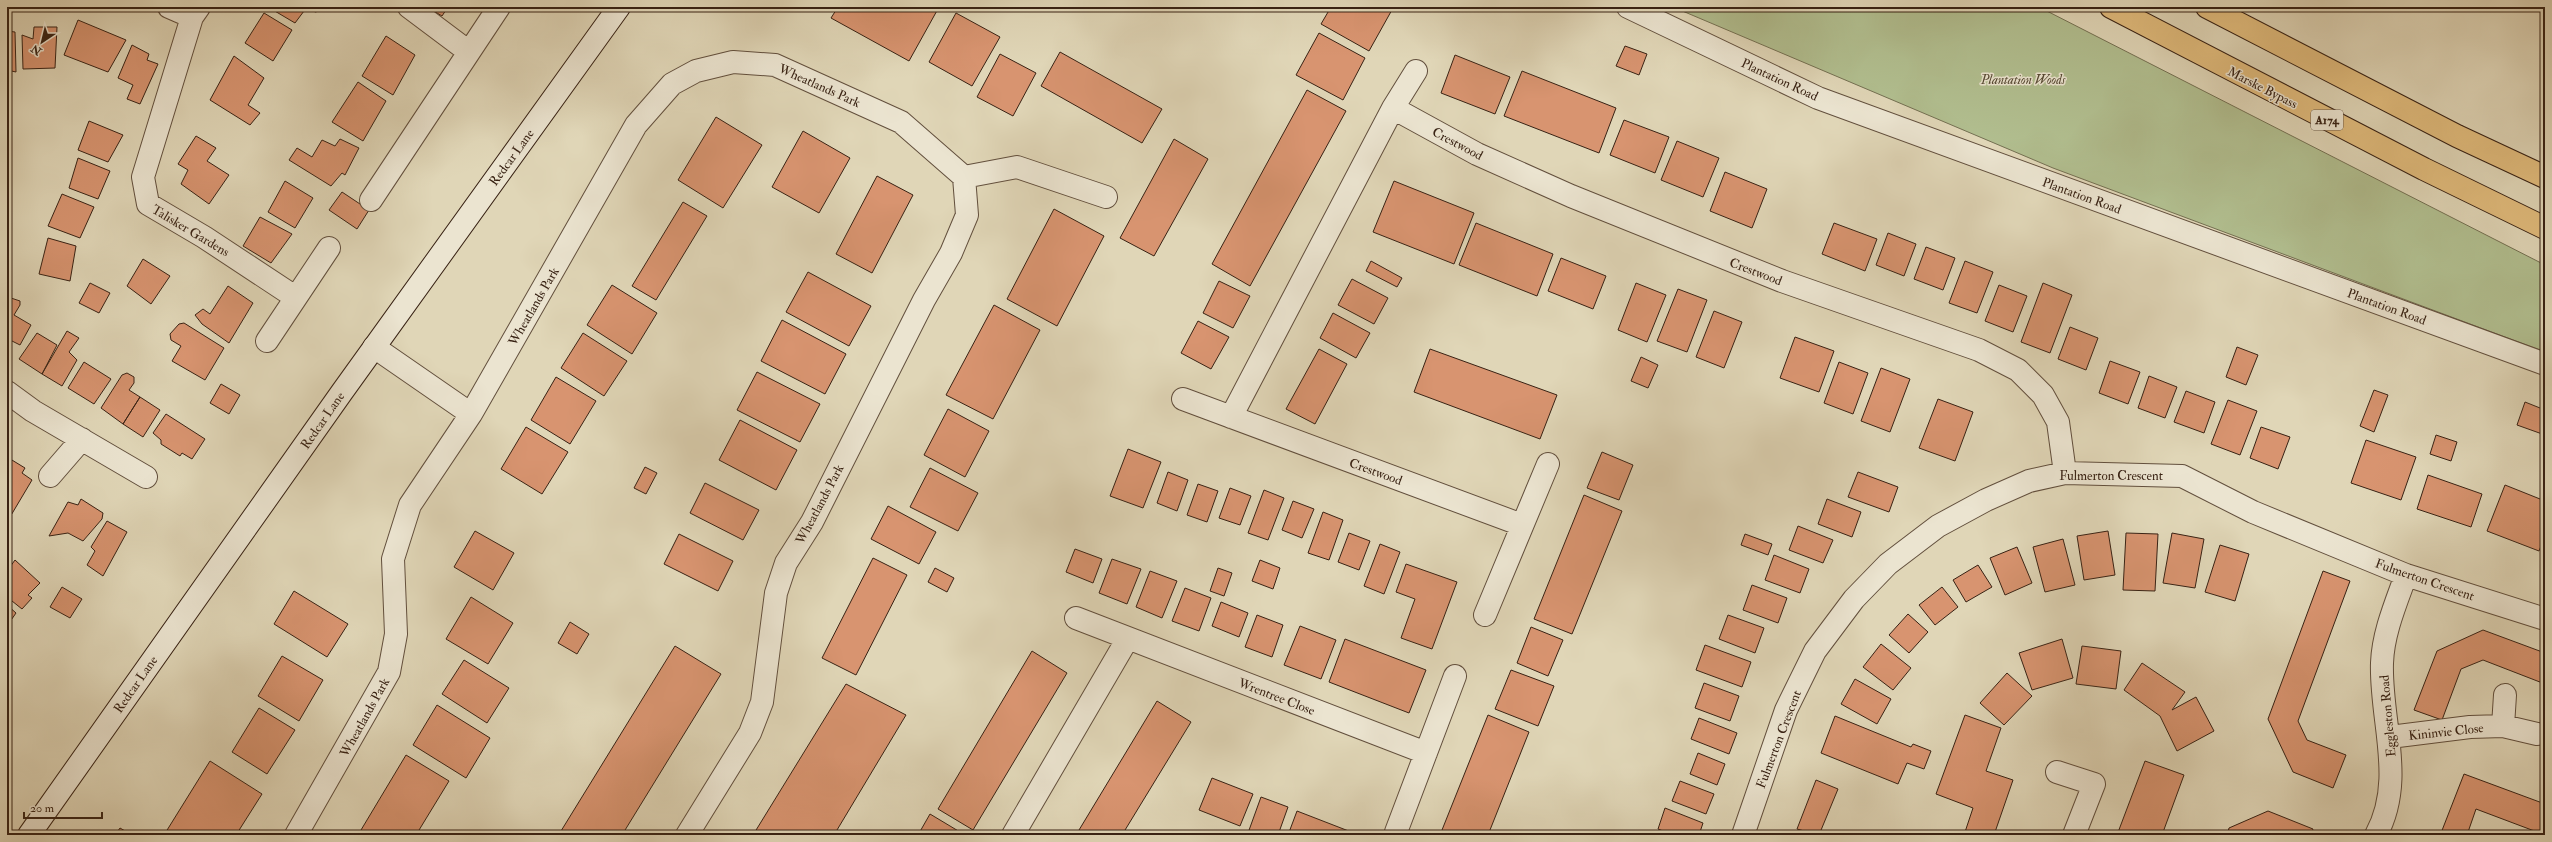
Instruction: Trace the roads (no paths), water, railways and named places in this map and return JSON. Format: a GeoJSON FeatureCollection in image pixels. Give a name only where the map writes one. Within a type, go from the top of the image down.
{"type":"FeatureCollection","features":[{"type":"Feature","properties":{"kind":"main road","name":"Marske Bypass"},"geometry":{"type":"LineString","coordinates":[[2111,7],[2410,162],[2545,228]]}},
{"type":"Feature","properties":{"kind":"main road"},"geometry":{"type":"LineString","coordinates":[[2207,7],[2457,136],[2545,177]]}},
{"type":"Feature","properties":{"kind":"street","name":"Talisker Gardens"},"geometry":{"type":"LineString","coordinates":[[169,7],[196,12],[143,177],[148,204],[204,237],[295,297]]}},
{"type":"Feature","properties":{"kind":"street"},"geometry":{"type":"LineString","coordinates":[[409,7],[469,52]]}},
{"type":"Feature","properties":{"kind":"street"},"geometry":{"type":"LineString","coordinates":[[371,200],[499,7]]}},
{"type":"Feature","properties":{"kind":"street","name":"Redcar Lane"},"geometry":{"type":"LineString","coordinates":[[29,835],[374,347],[619,7]]}},
{"type":"Feature","properties":{"kind":"street","name":"Plantation Road"},"geometry":{"type":"LineString","coordinates":[[1628,7],[1818,98],[2545,364]]}},
{"type":"Feature","properties":{"kind":"street","name":"Wheatlands Park"},"geometry":{"type":"LineString","coordinates":[[296,835],[389,672],[396,634],[392,559],[410,505],[471,414],[636,125],[672,84],[696,71],[733,62],[776,64],[901,122],[964,177],[967,215],[951,253],[924,300],[812,522],[786,563],[776,593],[762,702],[750,733],[687,835]]}},
{"type":"Feature","properties":{"kind":"street"},"geometry":{"type":"LineString","coordinates":[[1231,417],[1393,108],[1416,71]]}},
{"type":"Feature","properties":{"kind":"street","name":"Crestwood"},"geometry":{"type":"LineString","coordinates":[[1393,108],[1478,154],[1599,208],[1782,281],[1979,350],[2018,370],[2043,395],[2058,422],[2065,473]]}},
{"type":"Feature","properties":{"kind":"street"},"geometry":{"type":"LineString","coordinates":[[964,177],[1017,167],[1106,197]]}},
{"type":"Feature","properties":{"kind":"street"},"geometry":{"type":"LineString","coordinates":[[267,341],[329,248]]}},
{"type":"Feature","properties":{"kind":"street"},"geometry":{"type":"LineString","coordinates":[[374,347],[471,414]]}},
{"type":"Feature","properties":{"kind":"street"},"geometry":{"type":"LineString","coordinates":[[7,392],[33,411],[146,476]]}},
{"type":"Feature","properties":{"kind":"street","name":"Crestwood"},"geometry":{"type":"LineString","coordinates":[[1182,399],[1522,525]]}},
{"type":"Feature","properties":{"kind":"street"},"geometry":{"type":"LineString","coordinates":[[50,476],[82,439]]}},
{"type":"Feature","properties":{"kind":"street"},"geometry":{"type":"LineString","coordinates":[[1485,615],[1548,464]]}},
{"type":"Feature","properties":{"kind":"street","name":"Fulmerton Crescent"},"geometry":{"type":"LineString","coordinates":[[1743,835],[1786,710],[1815,651],[1854,599],[1888,564],[1938,526],[1986,500],[2029,481],[2065,473],[2182,476],[2253,512],[2406,575],[2545,619]]}},
{"type":"Feature","properties":{"kind":"street","name":"Eggleston Road"},"geometry":{"type":"LineString","coordinates":[[2378,834],[2382,823],[2391,777],[2390,737],[2383,699],[2382,662],[2392,616],[2406,575]]}},
{"type":"Feature","properties":{"kind":"street","name":"Wrentree Close"},"geometry":{"type":"LineString","coordinates":[[1076,618],[1426,754]]}},
{"type":"Feature","properties":{"kind":"street"},"geometry":{"type":"LineString","coordinates":[[1013,835],[1128,638]]}},
{"type":"Feature","properties":{"kind":"street"},"geometry":{"type":"LineString","coordinates":[[1396,832],[1456,676]]}},
{"type":"Feature","properties":{"kind":"street","name":"Kininvie Close"},"geometry":{"type":"LineString","coordinates":[[2503,726],[2505,695]]}},
{"type":"Feature","properties":{"kind":"street","name":"Kininvie Close"},"geometry":{"type":"LineString","coordinates":[[2390,737],[2470,727],[2503,726],[2537,734]]}},
{"type":"Feature","properties":{"kind":"street"},"geometry":{"type":"LineString","coordinates":[[2057,772],[2094,784],[2074,835]]}},
{"type":"Feature","properties":{"kind":"park label","name":"Plantation Woods"},"geometry":{"type":"Point","coordinates":[2023,79]}}]}
